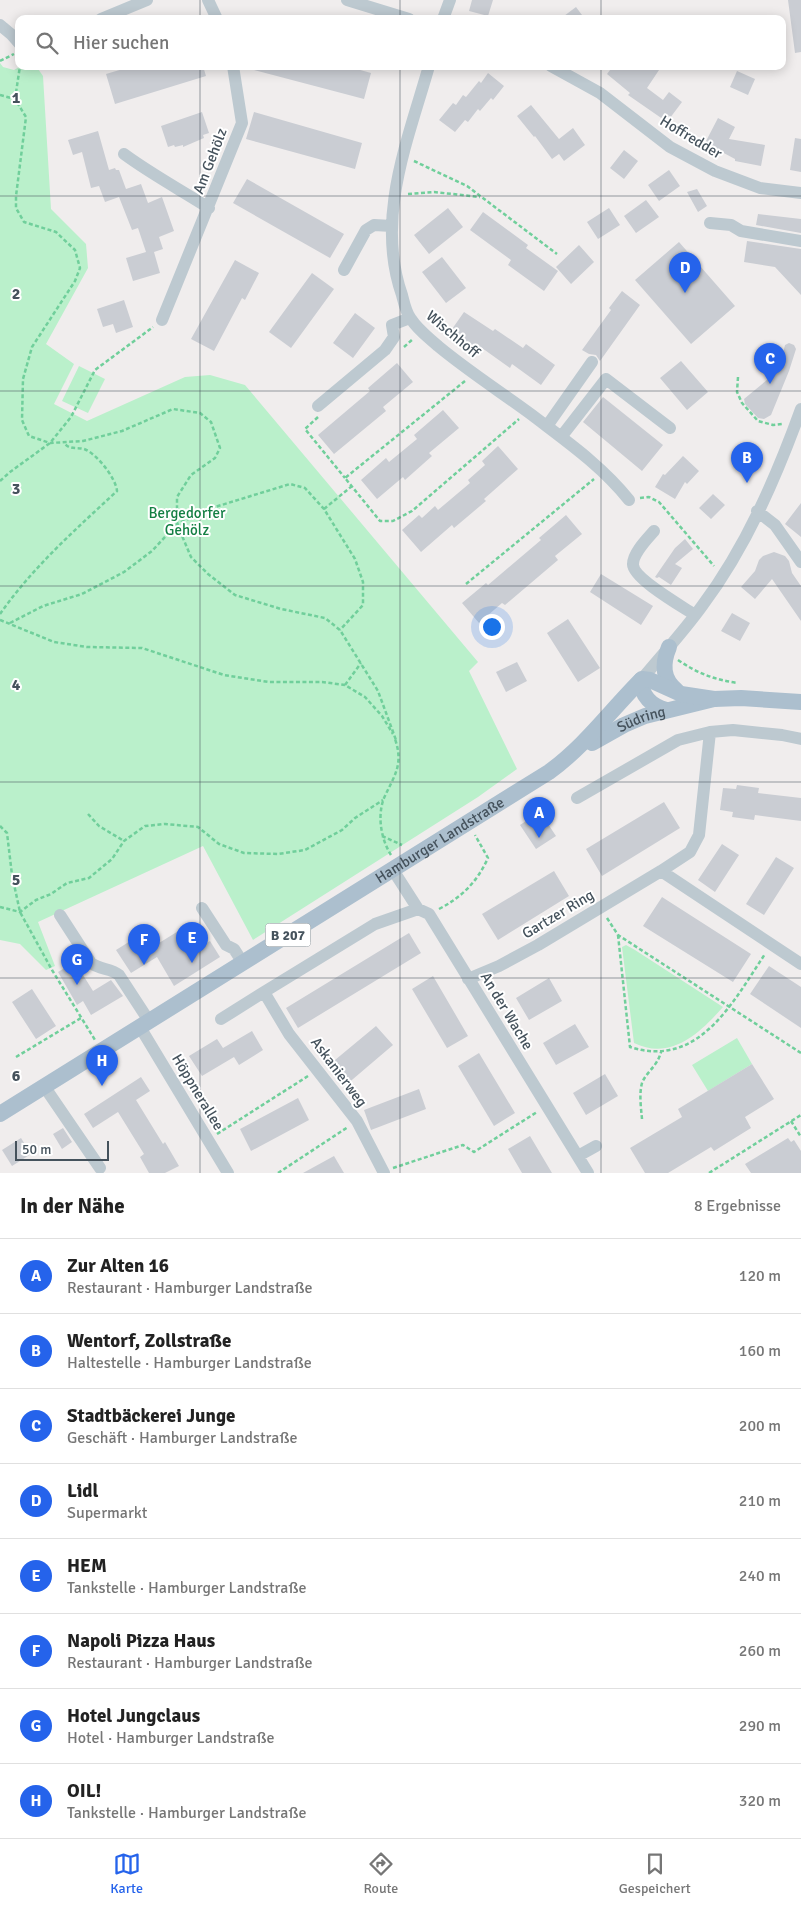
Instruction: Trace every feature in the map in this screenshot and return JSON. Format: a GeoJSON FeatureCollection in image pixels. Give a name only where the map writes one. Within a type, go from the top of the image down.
{"type":"FeatureCollection","features":[{"type":"Feature","properties":{"kind":"main road"},"geometry":{"type":"LineString","coordinates":[[669,647],[664,665],[664,674],[668,682],[681,694]]}},
{"type":"Feature","properties":{"kind":"main road"},"geometry":{"type":"LineString","coordinates":[[641,679],[643,691],[651,703],[666,710]]}},
{"type":"Feature","properties":{"kind":"main road","name":"Südring"},"geometry":{"type":"LineString","coordinates":[[641,679],[650,680],[681,694],[714,699]]}},
{"type":"Feature","properties":{"kind":"main road","name":"Hamburger Landstraße"},"geometry":{"type":"LineString","coordinates":[[0,1114],[548,772],[574,753],[605,721],[641,679]]}},
{"type":"Feature","properties":{"kind":"main road","name":"Südring"},"geometry":{"type":"LineString","coordinates":[[574,753],[624,725],[666,710],[714,699],[740,698],[801,702]]}},
{"type":"Feature","properties":{"kind":"street"},"geometry":{"type":"LineString","coordinates":[[111,15],[147,0]]}},
{"type":"Feature","properties":{"kind":"street"},"geometry":{"type":"LineString","coordinates":[[208,0],[214,15]]}},
{"type":"Feature","properties":{"kind":"street"},"geometry":{"type":"LineString","coordinates":[[347,0],[383,15]]}},
{"type":"Feature","properties":{"kind":"street"},"geometry":{"type":"LineString","coordinates":[[444,15],[450,0]]}},
{"type":"Feature","properties":{"kind":"street"},"geometry":{"type":"LineString","coordinates":[[0,25],[15,38]]}},
{"type":"Feature","properties":{"kind":"street","name":"Am Gehölz"},"geometry":{"type":"LineString","coordinates":[[162,320],[242,123],[234,70]]}},
{"type":"Feature","properties":{"kind":"street","name":"Wischhoff"},"geometry":{"type":"LineString","coordinates":[[428,70],[394,195],[392,259],[398,284],[410,318],[422,332],[456,361],[547,426],[604,471],[629,500]]}},
{"type":"Feature","properties":{"kind":"street","name":"Hoffredder"},"geometry":{"type":"LineString","coordinates":[[558,70],[600,93],[670,147],[716,171],[760,188],[801,193]]}},
{"type":"Feature","properties":{"kind":"street","name":"Am Gehölz"},"geometry":{"type":"LineString","coordinates":[[124,154],[144,169],[209,208]]}},
{"type":"Feature","properties":{"kind":"street"},"geometry":{"type":"LineString","coordinates":[[710,223],[731,225],[741,231],[801,241]]}},
{"type":"Feature","properties":{"kind":"street"},"geometry":{"type":"LineString","coordinates":[[344,270],[366,230],[374,224],[392,226]]}},
{"type":"Feature","properties":{"kind":"street"},"geometry":{"type":"LineString","coordinates":[[319,411],[385,350],[394,337],[392,325],[410,318]]}},
{"type":"Feature","properties":{"kind":"street"},"geometry":{"type":"LineString","coordinates":[[547,426],[592,362]]}},
{"type":"Feature","properties":{"kind":"street"},"geometry":{"type":"LineString","coordinates":[[561,437],[606,378],[670,428]]}},
{"type":"Feature","properties":{"kind":"street","name":"Hamburger Landstraße"},"geometry":{"type":"LineString","coordinates":[[641,679],[695,616],[724,574],[743,541],[781,461],[801,409]]}},
{"type":"Feature","properties":{"kind":"street"},"geometry":{"type":"LineString","coordinates":[[757,511],[775,525],[801,562]]}},
{"type":"Feature","properties":{"kind":"street"},"geometry":{"type":"LineString","coordinates":[[654,531],[636,556],[632,564],[634,570],[646,582],[695,616]]}},
{"type":"Feature","properties":{"kind":"street"},"geometry":{"type":"LineString","coordinates":[[577,798],[678,740],[710,732],[732,730],[782,735],[801,739]]}},
{"type":"Feature","properties":{"kind":"street","name":"Gartzer Ring"},"geometry":{"type":"LineString","coordinates":[[468,979],[499,966],[662,871],[690,852],[699,835],[710,732]]}},
{"type":"Feature","properties":{"kind":"street","name":"An der Wache"},"geometry":{"type":"LineString","coordinates":[[396,868],[468,979],[588,1173]]}},
{"type":"Feature","properties":{"kind":"street"},"geometry":{"type":"LineString","coordinates":[[662,871],[801,964]]}},
{"type":"Feature","properties":{"kind":"street"},"geometry":{"type":"LineString","coordinates":[[202,908],[226,945],[234,949],[244,963]]}},
{"type":"Feature","properties":{"kind":"street"},"geometry":{"type":"LineString","coordinates":[[221,1019],[375,924],[424,912]]}},
{"type":"Feature","properties":{"kind":"street","name":"Höppnerallee"},"geometry":{"type":"LineString","coordinates":[[60,915],[91,963],[96,967],[114,970],[119,975],[144,1024],[228,1173]]}},
{"type":"Feature","properties":{"kind":"street","name":"Askanierweg"},"geometry":{"type":"LineString","coordinates":[[264,992],[289,1034],[357,1121],[383,1173]]}},
{"type":"Feature","properties":{"kind":"street"},"geometry":{"type":"LineString","coordinates":[[44,1086],[100,1168]]}},
{"type":"Feature","properties":{"kind":"street"},"geometry":{"type":"LineString","coordinates":[[578,1156],[596,1146]]}},
{"type":"Feature","properties":{"kind":"path"},"geometry":{"type":"LineString","coordinates":[[0,61],[15,53]]}},
{"type":"Feature","properties":{"kind":"path"},"geometry":{"type":"LineString","coordinates":[[19,70],[15,99],[26,117],[16,208],[24,222],[56,232],[75,250],[80,268],[75,281],[32,348],[23,379],[22,420],[29,436],[50,443],[83,442],[122,432],[174,410],[200,413],[211,422],[220,448],[215,458],[191,475],[177,497],[177,524],[190,557],[235,595],[281,609],[325,618],[340,630],[378,691],[400,753],[399,765],[383,800],[380,824],[385,846],[396,868]]}},
{"type":"Feature","properties":{"kind":"path"},"geometry":{"type":"LineString","coordinates":[[0,95],[15,99]]}},
{"type":"Feature","properties":{"kind":"path"},"geometry":{"type":"LineString","coordinates":[[404,156],[467,186],[557,254]]}},
{"type":"Feature","properties":{"kind":"path"},"geometry":{"type":"LineString","coordinates":[[394,195],[434,192],[480,197]]}},
{"type":"Feature","properties":{"kind":"path"},"geometry":{"type":"LineString","coordinates":[[0,481],[50,443],[71,417],[95,370],[162,320]]}},
{"type":"Feature","properties":{"kind":"path"},"geometry":{"type":"LineString","coordinates":[[400,350],[422,332]]}},
{"type":"Feature","properties":{"kind":"path"},"geometry":{"type":"LineString","coordinates":[[345,478],[474,374]]}},
{"type":"Feature","properties":{"kind":"path"},"geometry":{"type":"LineString","coordinates":[[738,377],[737,392],[742,403],[758,421],[773,425],[796,422]]}},
{"type":"Feature","properties":{"kind":"path"},"geometry":{"type":"LineString","coordinates":[[319,411],[304,429],[380,521],[393,521],[412,511],[527,412]]}},
{"type":"Feature","properties":{"kind":"path"},"geometry":{"type":"LineString","coordinates":[[0,614],[14,593],[42,562],[118,491],[117,484],[100,461],[84,449],[69,448],[65,444]]}},
{"type":"Feature","properties":{"kind":"path"},"geometry":{"type":"LineString","coordinates":[[466,584],[604,471]]}},
{"type":"Feature","properties":{"kind":"path"},"geometry":{"type":"LineString","coordinates":[[9,623],[43,606],[82,594],[124,572],[152,551],[177,524],[215,507],[290,484],[305,488],[324,509],[356,560],[363,582],[363,605],[340,630]]}},
{"type":"Feature","properties":{"kind":"path"},"geometry":{"type":"LineString","coordinates":[[324,509],[352,486]]}},
{"type":"Feature","properties":{"kind":"path"},"geometry":{"type":"LineString","coordinates":[[629,500],[649,497],[659,502],[709,563],[724,574]]}},
{"type":"Feature","properties":{"kind":"path"},"geometry":{"type":"LineString","coordinates":[[0,620],[54,642],[87,647],[142,648],[224,675],[269,682],[322,682],[344,685],[365,697],[382,716],[396,740]]}},
{"type":"Feature","properties":{"kind":"path"},"geometry":{"type":"LineString","coordinates":[[669,647],[678,660],[690,668],[718,680],[747,684]]}},
{"type":"Feature","properties":{"kind":"path"},"geometry":{"type":"LineString","coordinates":[[344,685],[361,664]]}},
{"type":"Feature","properties":{"kind":"path"},"geometry":{"type":"LineString","coordinates":[[20,912],[36,900],[51,894],[67,884],[89,878],[112,859],[124,841],[145,826],[165,824],[198,827],[219,844],[244,853],[278,854],[305,850],[342,830],[355,818],[383,800]]}},
{"type":"Feature","properties":{"kind":"path"},"geometry":{"type":"LineString","coordinates":[[88,814],[99,826],[124,841]]}},
{"type":"Feature","properties":{"kind":"path"},"geometry":{"type":"LineString","coordinates":[[424,912],[442,908],[462,894],[480,876],[488,858],[468,823]]}},
{"type":"Feature","properties":{"kind":"path"},"geometry":{"type":"LineString","coordinates":[[0,826],[7,833],[12,875],[20,912],[52,970],[101,1051]]}},
{"type":"Feature","properties":{"kind":"path"},"geometry":{"type":"LineString","coordinates":[[382,836],[402,845]]}},
{"type":"Feature","properties":{"kind":"path"},"geometry":{"type":"LineString","coordinates":[[0,907],[20,912]]}},
{"type":"Feature","properties":{"kind":"path"},"geometry":{"type":"LineString","coordinates":[[600,908],[618,935],[801,1053]]}},
{"type":"Feature","properties":{"kind":"path"},"geometry":{"type":"LineString","coordinates":[[618,935],[630,1047],[643,1051],[661,1052],[679,1049],[715,1024],[729,1008],[771,944]]}},
{"type":"Feature","properties":{"kind":"path"},"geometry":{"type":"LineString","coordinates":[[16,1057],[81,1018]]}},
{"type":"Feature","properties":{"kind":"path"},"geometry":{"type":"LineString","coordinates":[[642,1120],[640,1102],[643,1082],[658,1062],[661,1052]]}},
{"type":"Feature","properties":{"kind":"path"},"geometry":{"type":"LineString","coordinates":[[208,1140],[318,1069]]}},
{"type":"Feature","properties":{"kind":"path"},"geometry":{"type":"LineString","coordinates":[[383,1173],[463,1145],[474,1152],[546,1106]]}},
{"type":"Feature","properties":{"kind":"path"},"geometry":{"type":"LineString","coordinates":[[709,1173],[801,1115]]}},
{"type":"Feature","properties":{"kind":"path"},"geometry":{"type":"LineString","coordinates":[[278,1173],[357,1121]]}},
{"type":"Feature","properties":{"kind":"path"},"geometry":{"type":"LineString","coordinates":[[791,1121],[801,1137]]}},
{"type":"Feature","properties":{"kind":"green space","name":"Bergedorfer Gehölz"},"geometry":{"type":"Polygon","coordinates":[[[0,63],[3,67],[14,70],[39,70],[43,76],[51,209],[86,244],[88,268],[46,344],[74,364],[54,404],[87,421],[185,377],[210,375],[245,385],[478,662],[469,671],[517,769],[478,797],[253,940],[203,846],[38,922],[55,966],[46,970],[20,944],[0,940],[0,63]]]}},
{"type":"Feature","properties":{"kind":"green space"},"geometry":{"type":"Polygon","coordinates":[[[79,366],[105,379],[88,413],[62,401],[79,366]]]}},
{"type":"Feature","properties":{"kind":"green space"},"geometry":{"type":"Polygon","coordinates":[[[626,945],[723,1007],[694,1035],[672,1046],[660,1049],[648,1048],[634,1043],[622,947],[626,945]]]}},
{"type":"Feature","properties":{"kind":"green space"},"geometry":{"type":"Polygon","coordinates":[[[737,1038],[752,1064],[708,1091],[692,1065],[737,1038]]]}},
{"type":"Feature","properties":{"kind":"building"},"geometry":{"type":"Polygon","coordinates":[[[472,0],[493,0],[488,15],[469,11],[472,0]]]}},
{"type":"Feature","properties":{"kind":"building"},"geometry":{"type":"Polygon","coordinates":[[[788,0],[801,0],[801,52],[795,53],[788,0]]]}},
{"type":"Feature","properties":{"kind":"building"},"geometry":{"type":"Polygon","coordinates":[[[576,7],[582,15],[565,15],[576,7]]]}},
{"type":"Feature","properties":{"kind":"building"},"geometry":{"type":"Polygon","coordinates":[[[120,70],[204,70],[206,76],[115,104],[106,74],[120,70]]]}},
{"type":"Feature","properties":{"kind":"building"},"geometry":{"type":"Polygon","coordinates":[[[254,70],[360,70],[371,73],[364,99],[254,70]]]}},
{"type":"Feature","properties":{"kind":"building"},"geometry":{"type":"Polygon","coordinates":[[[610,70],[659,70],[647,88],[663,100],[669,92],[682,102],[667,122],[628,95],[630,93],[607,74],[610,70]]]}},
{"type":"Feature","properties":{"kind":"building"},"geometry":{"type":"Polygon","coordinates":[[[737,71],[755,79],[748,95],[730,87],[737,71]]]}},
{"type":"Feature","properties":{"kind":"building"},"geometry":{"type":"Polygon","coordinates":[[[488,73],[504,86],[493,100],[491,98],[480,111],[478,109],[468,122],[465,120],[455,132],[439,120],[453,103],[456,105],[463,95],[466,97],[479,81],[481,83],[488,73]]]}},
{"type":"Feature","properties":{"kind":"building"},"geometry":{"type":"Polygon","coordinates":[[[531,105],[559,139],[573,128],[585,145],[564,161],[559,154],[552,159],[517,116],[531,105]]]}},
{"type":"Feature","properties":{"kind":"building"},"geometry":{"type":"Polygon","coordinates":[[[202,112],[209,133],[203,135],[204,138],[183,147],[183,145],[175,147],[174,145],[168,147],[161,126],[202,112]]]}},
{"type":"Feature","properties":{"kind":"building"},"geometry":{"type":"Polygon","coordinates":[[[254,112],[362,143],[355,169],[246,139],[254,112]]]}},
{"type":"Feature","properties":{"kind":"building"},"geometry":{"type":"Polygon","coordinates":[[[718,118],[735,127],[729,139],[765,145],[761,166],[735,161],[735,159],[705,143],[718,118]]]}},
{"type":"Feature","properties":{"kind":"building"},"geometry":{"type":"Polygon","coordinates":[[[98,131],[109,170],[115,168],[119,170],[126,189],[141,184],[148,203],[162,197],[174,231],[159,237],[163,249],[154,252],[160,273],[133,281],[126,258],[146,252],[138,228],[132,230],[119,197],[105,202],[99,186],[91,188],[82,152],[73,155],[68,140],[98,131]]]}},
{"type":"Feature","properties":{"kind":"building"},"geometry":{"type":"Polygon","coordinates":[[[795,138],[801,139],[801,172],[790,170],[795,138]]]}},
{"type":"Feature","properties":{"kind":"building"},"geometry":{"type":"Polygon","coordinates":[[[624,150],[638,161],[624,179],[610,168],[624,150]]]}},
{"type":"Feature","properties":{"kind":"building"},"geometry":{"type":"Polygon","coordinates":[[[669,170],[680,186],[659,201],[648,185],[669,170]]]}},
{"type":"Feature","properties":{"kind":"building"},"geometry":{"type":"Polygon","coordinates":[[[247,179],[344,234],[330,258],[233,203],[247,179]]]}},
{"type":"Feature","properties":{"kind":"building"},"geometry":{"type":"Polygon","coordinates":[[[697,189],[707,206],[698,212],[687,192],[697,189]]]}},
{"type":"Feature","properties":{"kind":"building"},"geometry":{"type":"Polygon","coordinates":[[[646,200],[659,217],[636,233],[624,216],[646,200]]]}},
{"type":"Feature","properties":{"kind":"building"},"geometry":{"type":"Polygon","coordinates":[[[448,208],[463,227],[429,254],[414,235],[448,208]]]}},
{"type":"Feature","properties":{"kind":"building"},"geometry":{"type":"Polygon","coordinates":[[[609,208],[620,225],[598,239],[587,222],[609,208]]]}},
{"type":"Feature","properties":{"kind":"building"},"geometry":{"type":"Polygon","coordinates":[[[483,212],[528,245],[526,248],[558,271],[544,291],[508,265],[511,260],[470,230],[483,212]]]}},
{"type":"Feature","properties":{"kind":"building"},"geometry":{"type":"Polygon","coordinates":[[[758,214],[801,219],[801,233],[756,225],[758,214]]]}},
{"type":"Feature","properties":{"kind":"building"},"geometry":{"type":"Polygon","coordinates":[[[747,241],[801,249],[801,295],[775,267],[744,262],[747,241]]]}},
{"type":"Feature","properties":{"kind":"building"},"geometry":{"type":"Polygon","coordinates":[[[679,242],[735,306],[691,344],[635,280],[679,242]]]}},
{"type":"Feature","properties":{"kind":"building"},"geometry":{"type":"Polygon","coordinates":[[[579,245],[594,262],[571,284],[556,267],[579,245]]]}},
{"type":"Feature","properties":{"kind":"building"},"geometry":{"type":"Polygon","coordinates":[[[442,257],[466,288],[446,303],[422,272],[442,257]]]}},
{"type":"Feature","properties":{"kind":"building"},"geometry":{"type":"Polygon","coordinates":[[[235,260],[259,273],[245,300],[242,298],[214,351],[191,339],[235,260]]]}},
{"type":"Feature","properties":{"kind":"building"},"geometry":{"type":"Polygon","coordinates":[[[312,273],[334,289],[291,348],[269,332],[312,273]]]}},
{"type":"Feature","properties":{"kind":"building"},"geometry":{"type":"Polygon","coordinates":[[[622,291],[640,305],[600,361],[596,355],[582,350],[611,310],[609,308],[622,291]]]}},
{"type":"Feature","properties":{"kind":"building"},"geometry":{"type":"Polygon","coordinates":[[[124,300],[133,327],[116,333],[113,324],[103,327],[97,309],[124,300]]]}},
{"type":"Feature","properties":{"kind":"building"},"geometry":{"type":"Polygon","coordinates":[[[464,312],[493,331],[495,329],[523,348],[526,344],[555,365],[541,385],[512,364],[510,368],[482,348],[479,352],[450,332],[464,312]]]}},
{"type":"Feature","properties":{"kind":"building"},"geometry":{"type":"Polygon","coordinates":[[[355,313],[375,328],[353,358],[333,343],[355,313]]]}},
{"type":"Feature","properties":{"kind":"building"},"geometry":{"type":"Polygon","coordinates":[[[789,343],[794,345],[796,349],[771,415],[764,419],[758,418],[745,404],[744,399],[779,370],[785,345],[789,343]]]}},
{"type":"Feature","properties":{"kind":"building"},"geometry":{"type":"Polygon","coordinates":[[[681,361],[708,392],[687,410],[660,378],[681,361]]]}},
{"type":"Feature","properties":{"kind":"building"},"geometry":{"type":"Polygon","coordinates":[[[397,363],[413,382],[383,407],[386,411],[334,454],[318,435],[370,391],[368,388],[397,363]]]}},
{"type":"Feature","properties":{"kind":"building"},"geometry":{"type":"Polygon","coordinates":[[[603,397],[663,445],[642,471],[583,422],[603,397]]]}},
{"type":"Feature","properties":{"kind":"building"},"geometry":{"type":"Polygon","coordinates":[[[443,410],[459,428],[429,453],[432,456],[405,480],[403,477],[377,499],[361,480],[386,458],[389,462],[417,439],[414,435],[443,410]]]}},
{"type":"Feature","properties":{"kind":"building"},"geometry":{"type":"Polygon","coordinates":[[[498,446],[518,469],[484,499],[486,501],[454,528],[452,525],[421,552],[402,530],[419,515],[422,518],[435,506],[438,510],[470,483],[468,480],[485,465],[482,461],[498,446]]]}},
{"type":"Feature","properties":{"kind":"building"},"geometry":{"type":"Polygon","coordinates":[[[683,456],[699,471],[687,484],[685,482],[675,499],[655,487],[663,474],[665,475],[683,456]]]}},
{"type":"Feature","properties":{"kind":"building"},"geometry":{"type":"Polygon","coordinates":[[[713,494],[725,505],[711,519],[699,508],[713,494]]]}},
{"type":"Feature","properties":{"kind":"building"},"geometry":{"type":"Polygon","coordinates":[[[801,503],[801,537],[785,524],[801,503]]]}},
{"type":"Feature","properties":{"kind":"building"},"geometry":{"type":"Polygon","coordinates":[[[566,515],[582,534],[555,556],[558,560],[505,605],[502,603],[479,623],[462,603],[486,583],[488,585],[541,540],[539,538],[566,515]]]}},
{"type":"Feature","properties":{"kind":"building"},"geometry":{"type":"Polygon","coordinates":[[[685,539],[693,549],[675,564],[682,568],[671,585],[659,577],[655,577],[675,548],[685,539]]]}},
{"type":"Feature","properties":{"kind":"building"},"geometry":{"type":"Polygon","coordinates":[[[774,552],[785,556],[789,561],[792,573],[801,586],[801,621],[772,579],[755,599],[741,587],[755,571],[759,560],[763,556],[774,552]]]}},
{"type":"Feature","properties":{"kind":"building"},"geometry":{"type":"Polygon","coordinates":[[[601,574],[653,606],[641,625],[590,592],[601,574]]]}},
{"type":"Feature","properties":{"kind":"building"},"geometry":{"type":"Polygon","coordinates":[[[732,613],[750,623],[740,641],[721,631],[732,613]]]}},
{"type":"Feature","properties":{"kind":"building"},"geometry":{"type":"Polygon","coordinates":[[[568,619],[600,668],[578,682],[547,633],[568,619]]]}},
{"type":"Feature","properties":{"kind":"building"},"geometry":{"type":"Polygon","coordinates":[[[517,662],[527,681],[506,692],[496,672],[517,662]]]}},
{"type":"Feature","properties":{"kind":"building"},"geometry":{"type":"Polygon","coordinates":[[[737,785],[759,788],[758,793],[801,798],[801,821],[755,815],[754,820],[732,817],[733,812],[720,810],[723,788],[736,789],[737,785]]]}},
{"type":"Feature","properties":{"kind":"building"},"geometry":{"type":"Polygon","coordinates":[[[664,802],[680,828],[602,876],[586,849],[664,802]]]}},
{"type":"Feature","properties":{"kind":"building"},"geometry":{"type":"Polygon","coordinates":[[[540,812],[556,836],[536,849],[520,825],[540,812]]]}},
{"type":"Feature","properties":{"kind":"building"},"geometry":{"type":"Polygon","coordinates":[[[722,844],[739,855],[715,892],[698,880],[722,844]]]}},
{"type":"Feature","properties":{"kind":"building"},"geometry":{"type":"Polygon","coordinates":[[[776,857],[794,868],[764,915],[746,904],[776,857]]]}},
{"type":"Feature","properties":{"kind":"building"},"geometry":{"type":"Polygon","coordinates":[[[554,871],[569,896],[498,940],[482,914],[554,871]]]}},
{"type":"Feature","properties":{"kind":"building"},"geometry":{"type":"Polygon","coordinates":[[[662,897],[751,954],[733,982],[643,926],[662,897]]]}},
{"type":"Feature","properties":{"kind":"building"},"geometry":{"type":"Polygon","coordinates":[[[180,930],[194,951],[210,941],[220,957],[174,986],[157,957],[131,973],[116,950],[140,935],[147,945],[157,939],[159,943],[180,930]]]}},
{"type":"Feature","properties":{"kind":"building"},"geometry":{"type":"Polygon","coordinates":[[[409,933],[421,953],[298,1028],[286,1008],[409,933]]]}},
{"type":"Feature","properties":{"kind":"building"},"geometry":{"type":"Polygon","coordinates":[[[75,962],[93,991],[111,980],[123,996],[91,1015],[83,1001],[77,1005],[58,972],[75,962]]]}},
{"type":"Feature","properties":{"kind":"building"},"geometry":{"type":"Polygon","coordinates":[[[769,966],[801,987],[801,1028],[750,994],[769,966]]]}},
{"type":"Feature","properties":{"kind":"building"},"geometry":{"type":"Polygon","coordinates":[[[433,976],[468,1036],[447,1048],[412,989],[433,976]]]}},
{"type":"Feature","properties":{"kind":"building"},"geometry":{"type":"Polygon","coordinates":[[[549,978],[562,1001],[529,1020],[516,998],[549,978]]]}},
{"type":"Feature","properties":{"kind":"building"},"geometry":{"type":"Polygon","coordinates":[[[32,989],[56,1026],[36,1039],[12,1002],[32,989]]]}},
{"type":"Feature","properties":{"kind":"building"},"geometry":{"type":"Polygon","coordinates":[[[575,1024],[589,1047],[556,1065],[543,1043],[575,1024]]]}},
{"type":"Feature","properties":{"kind":"building"},"geometry":{"type":"Polygon","coordinates":[[[376,1026],[393,1045],[346,1085],[329,1065],[376,1026]]]}},
{"type":"Feature","properties":{"kind":"building"},"geometry":{"type":"Polygon","coordinates":[[[252,1031],[263,1050],[239,1065],[234,1057],[202,1076],[189,1056],[217,1039],[223,1048],[252,1031]]]}},
{"type":"Feature","properties":{"kind":"building"},"geometry":{"type":"Polygon","coordinates":[[[479,1053],[515,1113],[494,1126],[458,1066],[479,1053]]]}},
{"type":"Feature","properties":{"kind":"building"},"geometry":{"type":"Polygon","coordinates":[[[752,1064],[774,1099],[745,1117],[751,1128],[714,1151],[711,1147],[668,1173],[645,1173],[630,1148],[682,1117],[678,1109],[752,1064]]]}},
{"type":"Feature","properties":{"kind":"building"},"geometry":{"type":"Polygon","coordinates":[[[605,1074],[618,1096],[586,1115],[573,1093],[605,1074]]]}},
{"type":"Feature","properties":{"kind":"building"},"geometry":{"type":"Polygon","coordinates":[[[141,1077],[150,1091],[136,1100],[179,1166],[165,1173],[149,1173],[140,1157],[144,1154],[118,1112],[93,1128],[84,1114],[141,1077]]]}},
{"type":"Feature","properties":{"kind":"building"},"geometry":{"type":"Polygon","coordinates":[[[419,1089],[426,1109],[371,1130],[364,1110],[419,1089]]]}},
{"type":"Feature","properties":{"kind":"building"},"geometry":{"type":"Polygon","coordinates":[[[298,1098],[309,1120],[251,1151],[240,1129],[298,1098]]]}},
{"type":"Feature","properties":{"kind":"building"},"geometry":{"type":"Polygon","coordinates":[[[63,1128],[72,1142],[62,1149],[53,1134],[63,1128]]]}},
{"type":"Feature","properties":{"kind":"building"},"geometry":{"type":"Polygon","coordinates":[[[530,1136],[552,1173],[522,1173],[508,1149],[530,1136]]]}},
{"type":"Feature","properties":{"kind":"building"},"geometry":{"type":"Polygon","coordinates":[[[21,1138],[31,1154],[12,1166],[2,1150],[21,1138]]]}},
{"type":"Feature","properties":{"kind":"building"},"geometry":{"type":"Polygon","coordinates":[[[788,1138],[791,1142],[794,1140],[801,1151],[801,1173],[751,1173],[745,1164],[788,1138]]]}},
{"type":"Feature","properties":{"kind":"building"},"geometry":{"type":"Polygon","coordinates":[[[334,1156],[344,1173],[303,1173],[334,1156]]]}},
{"type":"Feature","properties":{"kind":"place","name":"Lidl"},"geometry":{"type":"Point","coordinates":[685,293]}},
{"type":"Feature","properties":{"kind":"place","name":"Stadtbäckerei Junge"},"geometry":{"type":"Point","coordinates":[770,384]}},
{"type":"Feature","properties":{"kind":"place","name":"Wentorf, Zollstraße"},"geometry":{"type":"Point","coordinates":[747,483]}},
{"type":"Feature","properties":{"kind":"place","name":"Zur Alten 16"},"geometry":{"type":"Point","coordinates":[539,838]}},
{"type":"Feature","properties":{"kind":"place","name":"HEM"},"geometry":{"type":"Point","coordinates":[192,963]}},
{"type":"Feature","properties":{"kind":"place","name":"Napoli Pizza Haus"},"geometry":{"type":"Point","coordinates":[144,965]}},
{"type":"Feature","properties":{"kind":"place","name":"Hotel Jungclaus"},"geometry":{"type":"Point","coordinates":[77,985]}},
{"type":"Feature","properties":{"kind":"place","name":"OIL!"},"geometry":{"type":"Point","coordinates":[102,1086]}}]}
